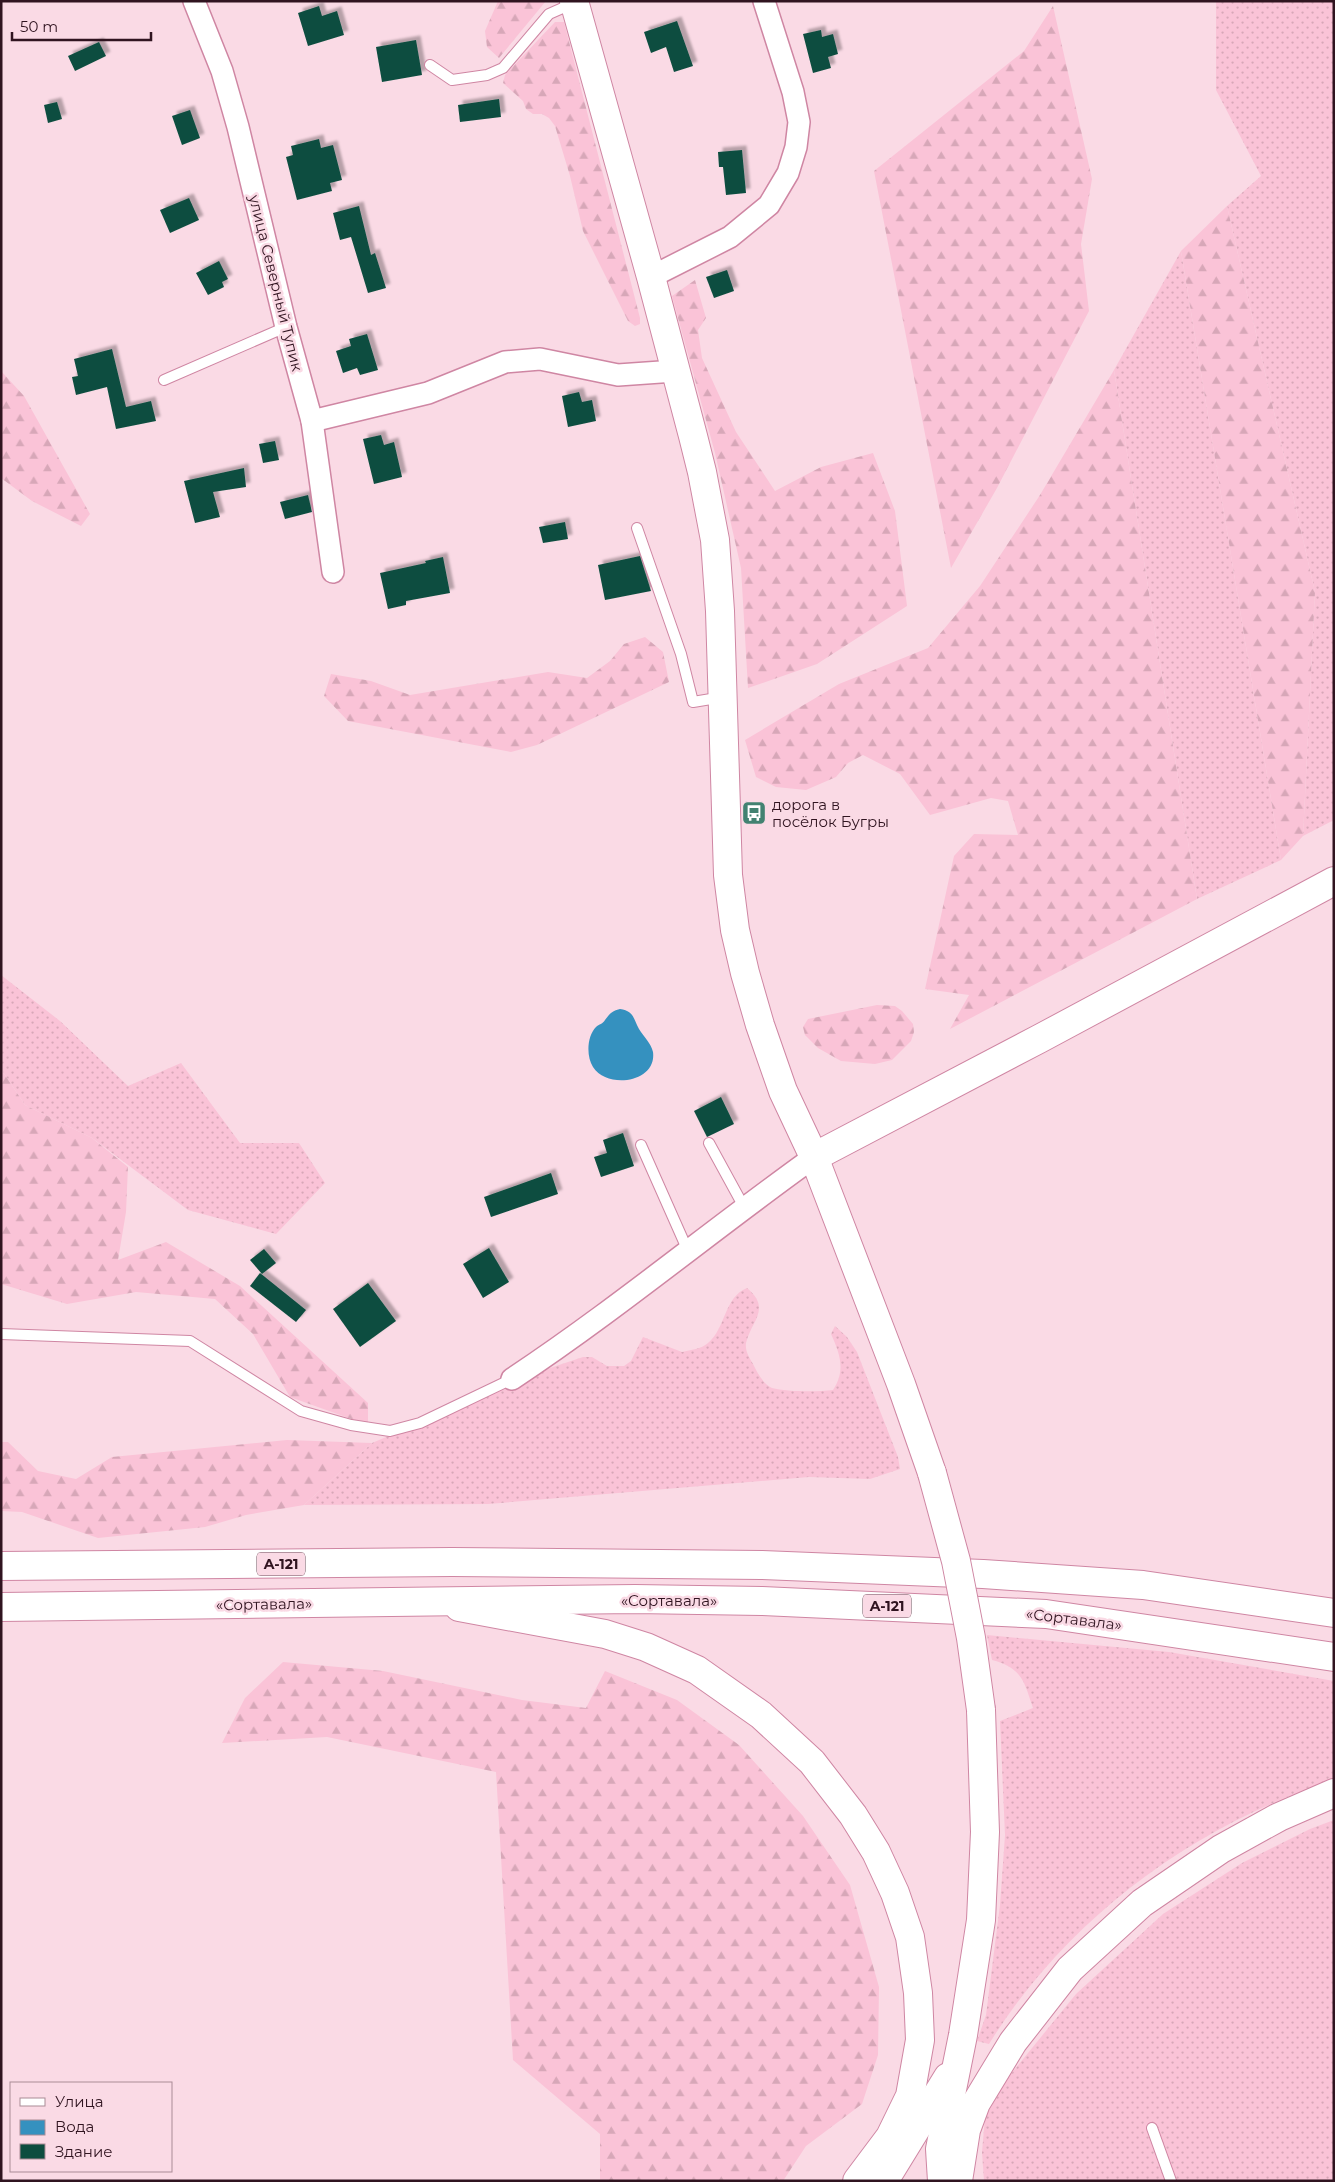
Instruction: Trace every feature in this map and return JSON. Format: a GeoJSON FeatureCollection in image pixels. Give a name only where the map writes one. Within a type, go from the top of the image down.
{"type":"FeatureCollection","features":[{"type":"Feature","properties":{"kind":"main road"},"geometry":{"type":"LineString","coordinates":[[575,2],[651,277],[702,472],[715,540],[720,611],[728,875],[735,930],[745,973],[763,1035],[783,1091],[814,1157],[901,1384],[932,1473],[956,1561],[971,1638],[981,1710],[985,1832],[981,1920],[963,2035],[940,2149],[942,2181]]}},
{"type":"Feature","properties":{"kind":"main road"},"geometry":{"type":"LineString","coordinates":[[814,1157],[1334,881]]}},
{"type":"Feature","properties":{"kind":"main road","name":"А-121"},"geometry":{"type":"LineString","coordinates":[[1,1566],[452,1562],[762,1565],[983,1574],[1143,1585],[1334,1613]]}},
{"type":"Feature","properties":{"kind":"main road","name":"«Сортавала»"},"geometry":{"type":"LineString","coordinates":[[1,1607],[634,1599],[752,1600],[1026,1613],[1146,1628],[1334,1657]]}},
{"type":"Feature","properties":{"kind":"main road"},"geometry":{"type":"LineString","coordinates":[[438,1602],[605,1634],[646,1647],[697,1670],[761,1715],[812,1762],[853,1815],[876,1852],[895,1893],[910,1937],[918,1993],[920,2040],[910,2096],[890,2137],[857,2181]]}},
{"type":"Feature","properties":{"kind":"main road"},"geometry":{"type":"LineString","coordinates":[[958,2181],[966,2130],[976,2103],[1013,2042],[1070,1969],[1142,1904],[1221,1849],[1279,1817],[1334,1793]]}},
{"type":"Feature","properties":{"kind":"main road"},"geometry":{"type":"LineString","coordinates":[[884,2181],[957,2063]]}},
{"type":"Feature","properties":{"kind":"street","name":"улица Северный Тупик"},"geometry":{"type":"LineString","coordinates":[[194,1],[222,71],[286,327],[312,421],[333,572]]}},
{"type":"Feature","properties":{"kind":"street"},"geometry":{"type":"LineString","coordinates":[[651,277],[730,237],[769,205],[788,173],[796,147],[799,122],[793,92],[764,1]]}},
{"type":"Feature","properties":{"kind":"street"},"geometry":{"type":"LineString","coordinates":[[312,421],[428,393],[506,362],[540,359],[618,375],[675,371]]}},
{"type":"Feature","properties":{"kind":"street"},"geometry":{"type":"LineString","coordinates":[[512,1379],[575,1337],[744,1207],[814,1157]]}},
{"type":"Feature","properties":{"kind":"lane"},"geometry":{"type":"LineString","coordinates":[[430,65],[452,80],[487,75],[503,68],[549,14],[575,2]]}},
{"type":"Feature","properties":{"kind":"lane"},"geometry":{"type":"LineString","coordinates":[[164,380],[286,327]]}},
{"type":"Feature","properties":{"kind":"lane"},"geometry":{"type":"LineString","coordinates":[[637,528],[681,654],[693,702],[722,698]]}},
{"type":"Feature","properties":{"kind":"lane"},"geometry":{"type":"LineString","coordinates":[[709,1143],[744,1207]]}},
{"type":"Feature","properties":{"kind":"lane"},"geometry":{"type":"LineString","coordinates":[[641,1145],[688,1251]]}},
{"type":"Feature","properties":{"kind":"lane"},"geometry":{"type":"LineString","coordinates":[[1,1334],[190,1341],[301,1411],[351,1425],[390,1431],[420,1423],[512,1379]]}},
{"type":"Feature","properties":{"kind":"lane"},"geometry":{"type":"LineString","coordinates":[[1152,2128],[1171,2181]]}},
{"type":"Feature","properties":{"kind":"green space"},"geometry":{"type":"Polygon","coordinates":[[[498,1],[546,1],[499,58],[487,47],[485,31],[498,1]]]}},
{"type":"Feature","properties":{"kind":"green space"},"geometry":{"type":"Polygon","coordinates":[[[1216,1],[1334,1],[1334,820],[1303,836],[1315,592],[1227,206],[1261,176],[1216,90],[1216,1]]]}},
{"type":"Feature","properties":{"kind":"green space"},"geometry":{"type":"Polygon","coordinates":[[[1053,6],[1092,179],[1081,244],[1089,311],[997,488],[951,568],[874,171],[1024,51],[1053,6]]]}},
{"type":"Feature","properties":{"kind":"green space"},"geometry":{"type":"Polygon","coordinates":[[[555,22],[564,22],[640,318],[640,324],[635,326],[628,321],[583,231],[570,176],[555,126],[549,118],[542,114],[533,114],[526,109],[523,101],[503,83],[505,75],[555,22]]]}},
{"type":"Feature","properties":{"kind":"green space"},"geometry":{"type":"Polygon","coordinates":[[[1227,206],[1315,592],[1303,836],[1281,860],[1181,251],[1227,206]]]}},
{"type":"Feature","properties":{"kind":"green space"},"geometry":{"type":"Polygon","coordinates":[[[1181,251],[1281,860],[1197,899],[1114,370],[1181,251]]]}},
{"type":"Feature","properties":{"kind":"green space"},"geometry":{"type":"Polygon","coordinates":[[[695,280],[706,318],[698,330],[702,358],[736,432],[775,491],[821,467],[873,453],[895,511],[907,606],[817,664],[748,688],[741,568],[715,453],[672,296],[695,280]]]}},
{"type":"Feature","properties":{"kind":"green space"},"geometry":{"type":"Polygon","coordinates":[[[1114,370],[1197,899],[950,1029],[969,995],[925,989],[954,856],[974,834],[1018,835],[1008,801],[991,798],[930,815],[900,774],[863,755],[848,763],[836,777],[806,790],[776,787],[756,777],[745,740],[839,684],[928,648],[980,586],[1040,495],[1114,370]]]}},
{"type":"Feature","properties":{"kind":"green space"},"geometry":{"type":"Polygon","coordinates":[[[1,371],[24,396],[90,514],[81,526],[32,501],[1,478],[1,371]]]}},
{"type":"Feature","properties":{"kind":"green space"},"geometry":{"type":"Polygon","coordinates":[[[645,637],[663,652],[669,682],[537,745],[511,752],[348,721],[324,696],[331,674],[371,681],[410,695],[548,672],[587,678],[610,661],[624,644],[645,637]]]}},
{"type":"Feature","properties":{"kind":"green space"},"geometry":{"type":"Polygon","coordinates":[[[1,975],[60,1021],[128,1086],[181,1063],[240,1143],[299,1143],[325,1183],[276,1234],[188,1210],[92,1138],[25,1105],[1,1069],[1,975]]]}},
{"type":"Feature","properties":{"kind":"green space"},"geometry":{"type":"Polygon","coordinates":[[[877,1005],[895,1006],[913,1024],[914,1032],[911,1041],[892,1060],[875,1064],[841,1061],[818,1048],[805,1035],[803,1027],[808,1019],[877,1005]]]}},
{"type":"Feature","properties":{"kind":"green space"},"geometry":{"type":"Polygon","coordinates":[[[1,1069],[25,1105],[92,1138],[128,1167],[126,1212],[118,1260],[166,1242],[240,1286],[368,1403],[368,1425],[290,1397],[253,1334],[215,1299],[136,1292],[67,1304],[1,1284],[1,1069]]]}},
{"type":"Feature","properties":{"kind":"green space"},"geometry":{"type":"Polygon","coordinates":[[[747,1288],[758,1302],[759,1309],[746,1343],[746,1349],[763,1381],[772,1388],[778,1389],[802,1391],[833,1390],[837,1383],[840,1369],[839,1355],[831,1334],[835,1326],[847,1337],[857,1352],[898,1457],[900,1469],[870,1479],[809,1477],[488,1504],[304,1505],[372,1443],[550,1368],[583,1357],[592,1357],[607,1366],[624,1366],[631,1361],[643,1337],[682,1352],[702,1347],[714,1337],[734,1298],[739,1292],[747,1288]]]}},
{"type":"Feature","properties":{"kind":"green space"},"geometry":{"type":"Polygon","coordinates":[[[287,1440],[372,1443],[304,1505],[246,1515],[205,1527],[98,1538],[22,1512],[1,1511],[1,1442],[8,1442],[38,1471],[76,1479],[112,1457],[287,1440]]]}},
{"type":"Feature","properties":{"kind":"green space"},"geometry":{"type":"Polygon","coordinates":[[[987,1635],[1169,1652],[1334,1681],[1334,1780],[1282,1799],[1232,1823],[1184,1850],[1138,1882],[1096,1917],[1056,1956],[1020,1998],[989,2044],[977,2041],[986,2015],[1000,1905],[1005,1835],[1000,1721],[1033,1708],[1024,1683],[1016,1672],[1002,1663],[992,1660],[987,1635]]]}},
{"type":"Feature","properties":{"kind":"green space"},"geometry":{"type":"Polygon","coordinates":[[[283,1662],[383,1671],[522,1700],[586,1708],[605,1671],[677,1700],[739,1745],[803,1816],[850,1885],[879,1987],[878,2055],[862,2104],[806,2146],[783,2181],[600,2181],[600,2134],[513,2060],[496,1772],[327,1737],[222,1743],[245,1698],[283,1662]]]}},
{"type":"Feature","properties":{"kind":"green space"},"geometry":{"type":"Polygon","coordinates":[[[1334,1820],[1334,2181],[984,2181],[982,2152],[985,2118],[1006,2080],[1076,1994],[1163,1914],[1242,1863],[1310,1829],[1334,1820]]]}},
{"type":"Feature","properties":{"kind":"water"},"geometry":{"type":"Polygon","coordinates":[[[620,1009],[628,1011],[632,1016],[653,1052],[652,1062],[640,1076],[620,1080],[609,1079],[600,1074],[593,1067],[588,1052],[589,1041],[593,1031],[610,1014],[620,1009]]]}},
{"type":"Feature","properties":{"kind":"building"},"geometry":{"type":"Polygon","coordinates":[[[319,6],[322,16],[337,11],[344,35],[308,46],[298,13],[319,6]]]}},
{"type":"Feature","properties":{"kind":"building"},"geometry":{"type":"Polygon","coordinates":[[[677,21],[693,66],[674,72],[666,47],[651,53],[644,32],[677,21]]]}},
{"type":"Feature","properties":{"kind":"building"},"geometry":{"type":"Polygon","coordinates":[[[821,30],[822,37],[833,34],[838,54],[828,57],[831,68],[813,73],[803,34],[821,30]]]}},
{"type":"Feature","properties":{"kind":"building"},"geometry":{"type":"Polygon","coordinates":[[[416,40],[422,75],[382,82],[376,47],[416,40]]]}},
{"type":"Feature","properties":{"kind":"building"},"geometry":{"type":"Polygon","coordinates":[[[99,42],[106,56],[75,71],[68,56],[99,42]]]}},
{"type":"Feature","properties":{"kind":"building"},"geometry":{"type":"Polygon","coordinates":[[[499,99],[501,117],[460,122],[458,105],[499,99]]]}},
{"type":"Feature","properties":{"kind":"building"},"geometry":{"type":"Polygon","coordinates":[[[57,102],[62,119],[48,123],[44,105],[57,102]]]}},
{"type":"Feature","properties":{"kind":"building"},"geometry":{"type":"Polygon","coordinates":[[[190,110],[200,138],[182,145],[172,116],[190,110]]]}},
{"type":"Feature","properties":{"kind":"building"},"geometry":{"type":"Polygon","coordinates":[[[319,139],[321,148],[333,145],[342,180],[330,183],[332,191],[297,200],[286,157],[293,155],[291,146],[319,139]]]}},
{"type":"Feature","properties":{"kind":"building"},"geometry":{"type":"Polygon","coordinates":[[[742,150],[746,193],[726,195],[723,167],[719,167],[718,152],[742,150]]]}},
{"type":"Feature","properties":{"kind":"building"},"geometry":{"type":"Polygon","coordinates":[[[189,198],[199,220],[170,233],[160,210],[189,198]]]}},
{"type":"Feature","properties":{"kind":"building"},"geometry":{"type":"Polygon","coordinates":[[[359,206],[371,255],[375,253],[386,288],[368,293],[351,237],[340,240],[333,213],[359,206]]]}},
{"type":"Feature","properties":{"kind":"building"},"geometry":{"type":"Polygon","coordinates":[[[219,261],[228,279],[222,282],[224,287],[208,295],[196,273],[219,261]]]}},
{"type":"Feature","properties":{"kind":"building"},"geometry":{"type":"Polygon","coordinates":[[[727,270],[734,291],[714,298],[706,277],[727,270]]]}},
{"type":"Feature","properties":{"kind":"building"},"geometry":{"type":"Polygon","coordinates":[[[367,334],[378,370],[360,375],[357,368],[343,373],[336,351],[351,346],[349,339],[367,334]]]}},
{"type":"Feature","properties":{"kind":"building"},"geometry":{"type":"Polygon","coordinates":[[[112,349],[126,407],[151,401],[156,421],[116,429],[107,387],[76,395],[72,377],[78,376],[74,359],[112,349]]]}},
{"type":"Feature","properties":{"kind":"building"},"geometry":{"type":"Polygon","coordinates":[[[579,392],[582,402],[592,400],[596,421],[568,427],[562,396],[579,392]]]}},
{"type":"Feature","properties":{"kind":"building"},"geometry":{"type":"Polygon","coordinates":[[[381,435],[384,445],[394,442],[402,477],[374,484],[363,439],[381,435]]]}},
{"type":"Feature","properties":{"kind":"building"},"geometry":{"type":"Polygon","coordinates":[[[275,441],[279,460],[263,463],[259,444],[275,441]]]}},
{"type":"Feature","properties":{"kind":"building"},"geometry":{"type":"Polygon","coordinates":[[[244,468],[246,487],[213,492],[220,517],[195,523],[184,481],[244,468]]]}},
{"type":"Feature","properties":{"kind":"building"},"geometry":{"type":"Polygon","coordinates":[[[308,495],[312,512],[285,519],[280,502],[308,495]]]}},
{"type":"Feature","properties":{"kind":"building"},"geometry":{"type":"Polygon","coordinates":[[[565,522],[568,539],[543,543],[539,527],[565,522]]]}},
{"type":"Feature","properties":{"kind":"building"},"geometry":{"type":"Polygon","coordinates":[[[640,556],[651,591],[605,600],[598,565],[640,556]]]}},
{"type":"Feature","properties":{"kind":"building"},"geometry":{"type":"Polygon","coordinates":[[[443,557],[450,593],[406,601],[406,605],[388,609],[380,573],[426,563],[425,561],[443,557]]]}},
{"type":"Feature","properties":{"kind":"building"},"geometry":{"type":"Polygon","coordinates":[[[721,1097],[734,1124],[707,1137],[694,1111],[721,1097]]]}},
{"type":"Feature","properties":{"kind":"building"},"geometry":{"type":"Polygon","coordinates":[[[623,1133],[634,1166],[601,1177],[594,1157],[607,1153],[603,1140],[623,1133]]]}},
{"type":"Feature","properties":{"kind":"building"},"geometry":{"type":"Polygon","coordinates":[[[551,1173],[558,1194],[491,1217],[484,1197],[551,1173]]]}},
{"type":"Feature","properties":{"kind":"building"},"geometry":{"type":"Polygon","coordinates":[[[489,1248],[509,1282],[483,1298],[463,1264],[489,1248]]]}},
{"type":"Feature","properties":{"kind":"building"},"geometry":{"type":"Polygon","coordinates":[[[264,1249],[276,1263],[262,1274],[250,1260],[264,1249]]]}},
{"type":"Feature","properties":{"kind":"building"},"geometry":{"type":"Polygon","coordinates":[[[260,1273],[306,1310],[296,1322],[250,1286],[260,1273]]]}},
{"type":"Feature","properties":{"kind":"building"},"geometry":{"type":"Polygon","coordinates":[[[368,1283],[396,1321],[360,1347],[333,1309],[368,1283]]]}},
{"type":"Feature","properties":{"kind":"place","name":"дорога в посёлок Бугры"},"geometry":{"type":"Point","coordinates":[754,813]}}]}
